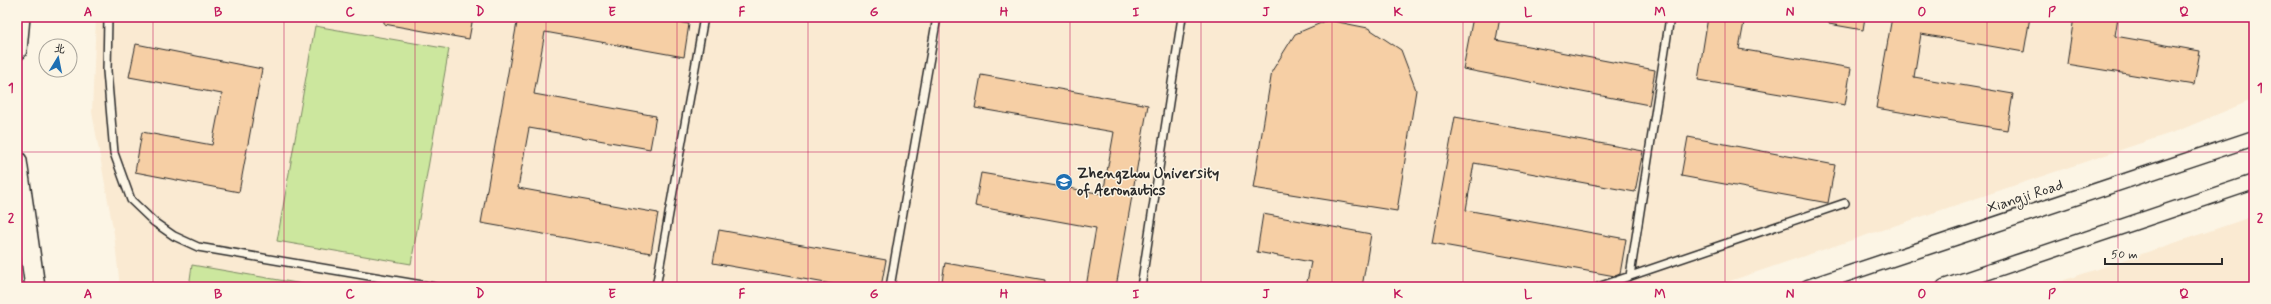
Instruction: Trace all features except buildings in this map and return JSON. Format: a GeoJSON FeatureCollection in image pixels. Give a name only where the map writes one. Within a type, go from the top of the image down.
{"type":"FeatureCollection","features":[{"type":"Feature","properties":{"kind":"main road"},"geometry":{"type":"LineString","coordinates":[[17,50],[20,17]]}},
{"type":"Feature","properties":{"kind":"main road"},"geometry":{"type":"LineString","coordinates":[[17,161],[35,287]]}},
{"type":"Feature","properties":{"kind":"street","name":"Xiangji Road"},"geometry":{"type":"LineString","coordinates":[[1808,287],[2254,138]]}},
{"type":"Feature","properties":{"kind":"street"},"geometry":{"type":"LineString","coordinates":[[1944,287],[2254,182]]}},
{"type":"Feature","properties":{"kind":"lane"},"geometry":{"type":"LineString","coordinates":[[108,17],[107,71],[114,153],[131,200],[154,222],[174,236],[198,247],[434,287]]}},
{"type":"Feature","properties":{"kind":"lane"},"geometry":{"type":"LineString","coordinates":[[656,287],[704,17]]}},
{"type":"Feature","properties":{"kind":"lane"},"geometry":{"type":"LineString","coordinates":[[890,287],[937,17]]}},
{"type":"Feature","properties":{"kind":"lane"},"geometry":{"type":"LineString","coordinates":[[1141,287],[1182,17]]}},
{"type":"Feature","properties":{"kind":"lane"},"geometry":{"type":"LineString","coordinates":[[1630,276],[1670,17]]}},
{"type":"Feature","properties":{"kind":"lane"},"geometry":{"type":"LineString","coordinates":[[1598,287],[1845,203]]}},
{"type":"Feature","properties":{"kind":"shaded area","name":"Zhengzhou University of Aeronautics"},"geometry":{"type":"Polygon","coordinates":[[[96,17],[2254,17],[2254,99],[2180,130],[1712,287],[120,287],[114,234],[92,112],[96,17]]]}},
{"type":"Feature","properties":{"kind":"shaded area"},"geometry":{"type":"Polygon","coordinates":[[[2254,216],[2254,287],[2044,287],[2254,216]]]}},
{"type":"Feature","properties":{"kind":"green space"},"geometry":{"type":"Polygon","coordinates":[[[315,26],[449,49],[411,264],[277,241],[315,26]]]}},
{"type":"Feature","properties":{"kind":"green space"},"geometry":{"type":"Polygon","coordinates":[[[192,265],[320,287],[189,287],[192,265]]]}},
{"type":"Feature","properties":{"kind":"place","name":"Zhengzhou University of Aeronautics"},"geometry":{"type":"Point","coordinates":[1064,182]}}]}
